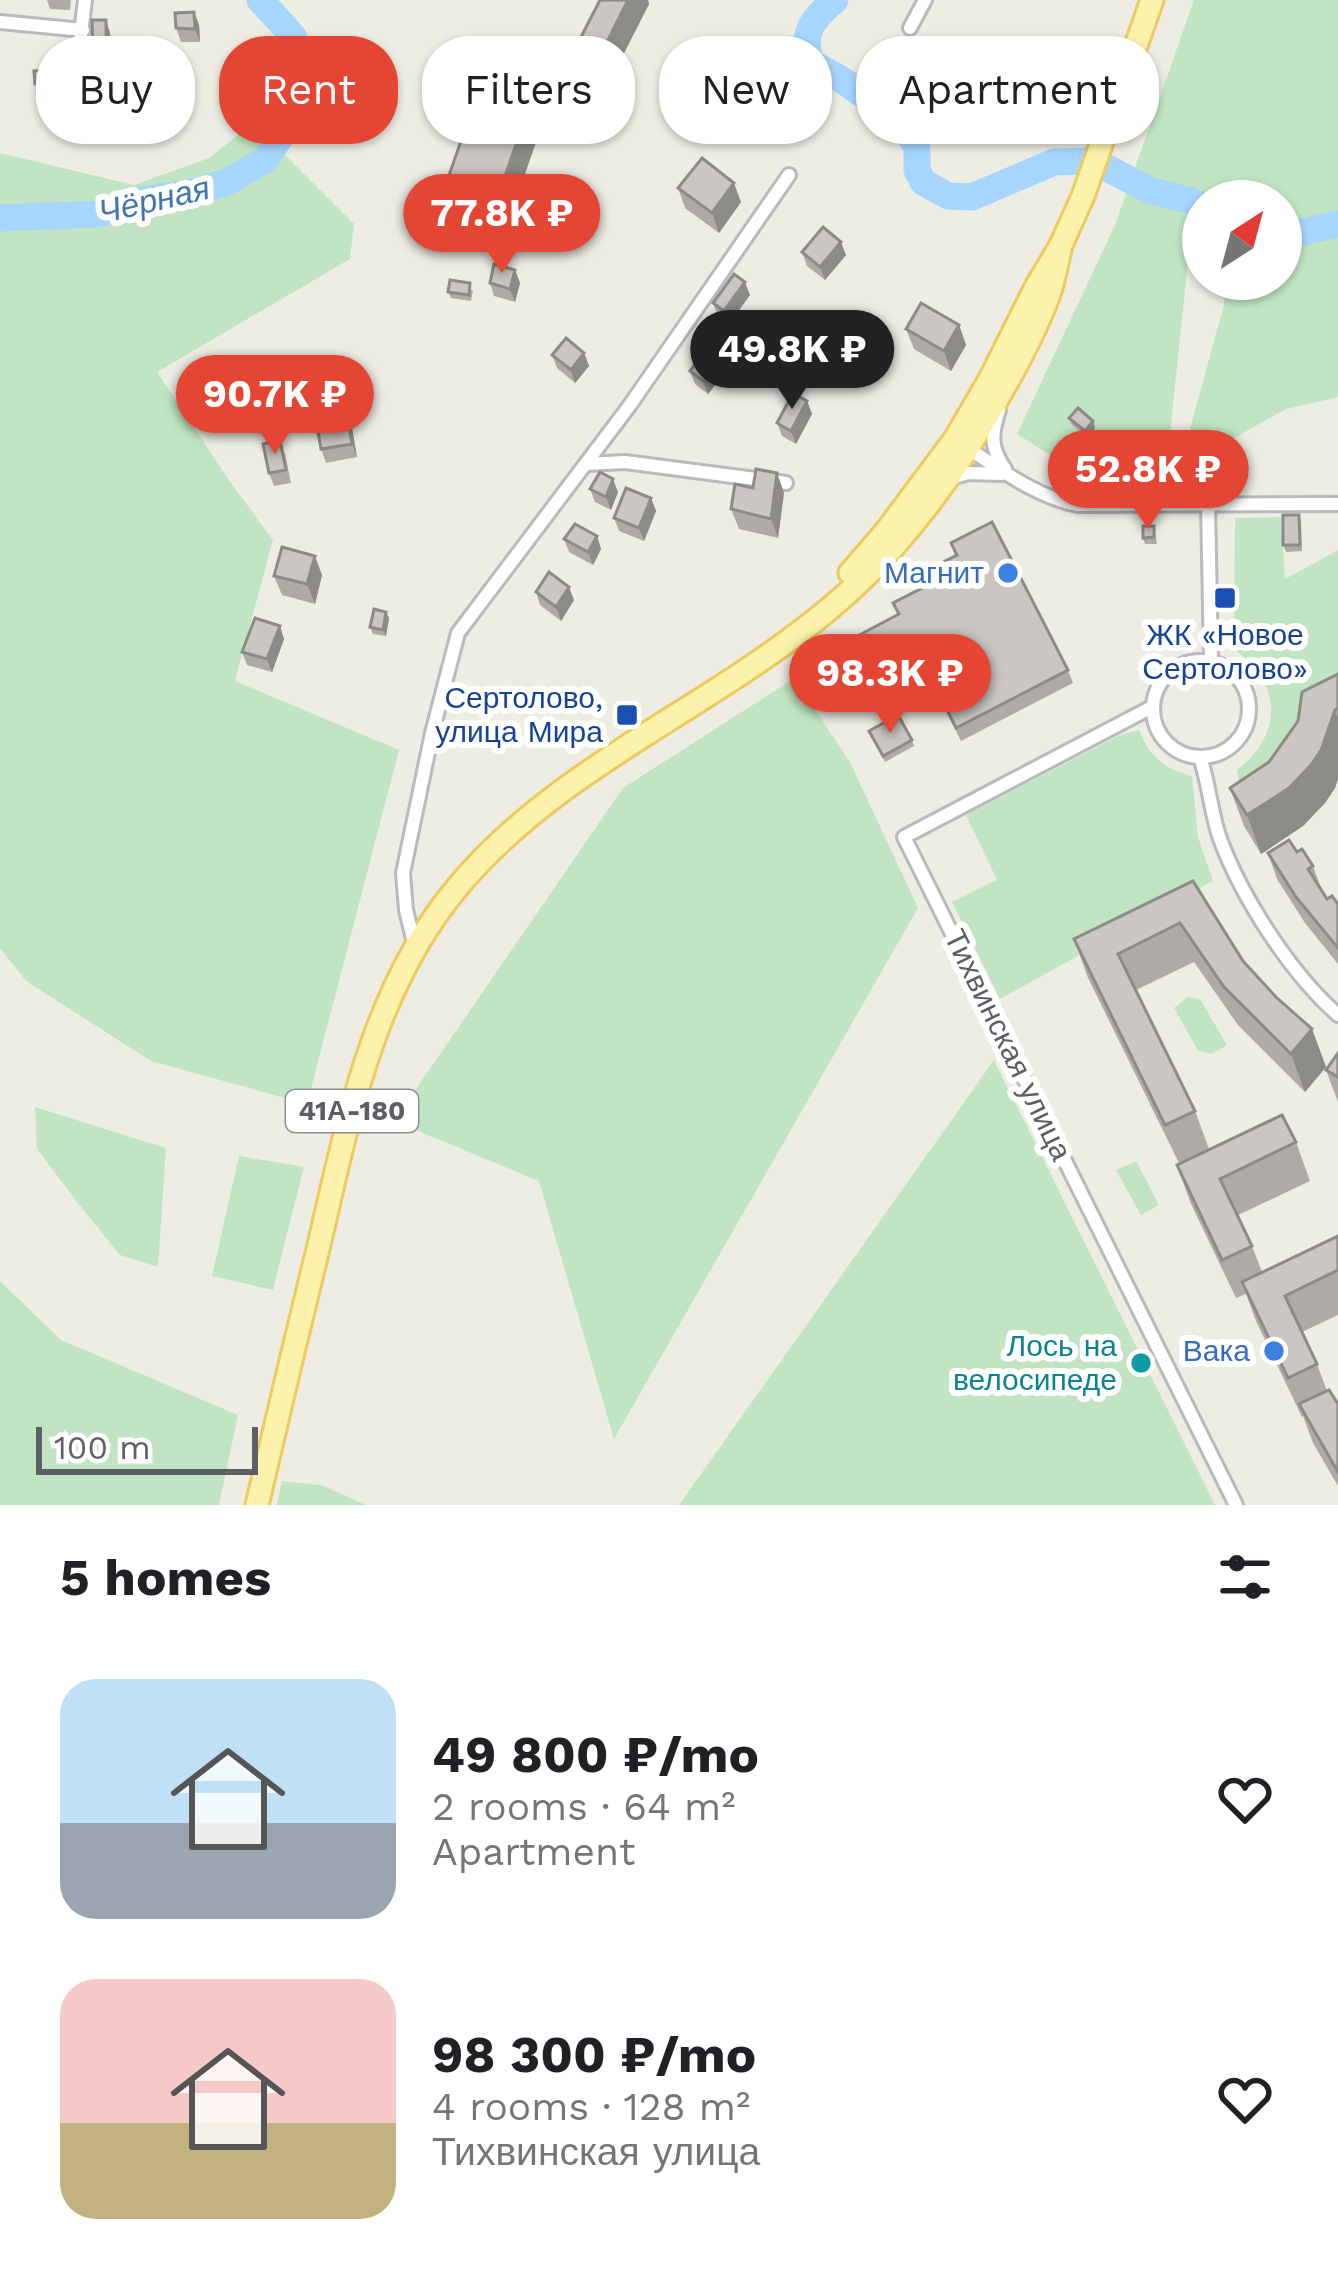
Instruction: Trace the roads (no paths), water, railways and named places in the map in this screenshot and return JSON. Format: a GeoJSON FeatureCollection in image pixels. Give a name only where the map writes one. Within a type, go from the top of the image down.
{"type":"FeatureCollection","features":[{"type":"Feature","properties":{"kind":"main road","name":"41А-180"},"geometry":{"type":"LineString","coordinates":[[257,1505],[362,1074],[386,1005],[415,950],[454,891],[526,817],[789,640],[852,590],[950,478],[990,379],[1083,196],[1152,0]]}},
{"type":"Feature","properties":{"kind":"main road","name":"41А-180"},"geometry":{"type":"LineString","coordinates":[[789,640],[962,444],[1008,380],[1049,295],[1061,245]]}},
{"type":"Feature","properties":{"kind":"street"},"geometry":{"type":"LineString","coordinates":[[82,36],[85,0]]}},
{"type":"Feature","properties":{"kind":"street"},"geometry":{"type":"LineString","coordinates":[[910,28],[925,0]]}},
{"type":"Feature","properties":{"kind":"street"},"geometry":{"type":"LineString","coordinates":[[0,22],[83,30]]}},
{"type":"Feature","properties":{"kind":"street"},"geometry":{"type":"LineString","coordinates":[[415,950],[403,872],[458,633],[630,405],[789,176]]}},
{"type":"Feature","properties":{"kind":"street"},"geometry":{"type":"LineString","coordinates":[[1008,380],[994,427],[993,452],[1009,475]]}},
{"type":"Feature","properties":{"kind":"street"},"geometry":{"type":"LineString","coordinates":[[962,444],[1055,500],[1077,505],[1338,504]]}},
{"type":"Feature","properties":{"kind":"street"},"geometry":{"type":"LineString","coordinates":[[586,464],[626,462],[786,483]]}},
{"type":"Feature","properties":{"kind":"street"},"geometry":{"type":"LineString","coordinates":[[950,478],[986,472],[1009,475]]}},
{"type":"Feature","properties":{"kind":"street"},"geometry":{"type":"LineString","coordinates":[[1208,502],[1211,661]]}},
{"type":"Feature","properties":{"kind":"street"},"geometry":{"type":"LineString","coordinates":[[1211,661],[1243,685],[1250,704],[1247,724],[1237,742],[1220,754],[1200,758],[1166,742],[1155,726],[1152,707],[1162,679],[1174,668],[1211,661]]}},
{"type":"Feature","properties":{"kind":"street","name":"Тихвинская улица"},"geometry":{"type":"LineString","coordinates":[[1152,707],[904,837],[1236,1505]]}},
{"type":"Feature","properties":{"kind":"street"},"geometry":{"type":"LineString","coordinates":[[1200,758],[1220,838],[1261,922],[1315,995],[1338,1015]]}},
{"type":"Feature","properties":{"kind":"waterway","name":"Чёрная"},"geometry":{"type":"LineString","coordinates":[[0,218],[98,214],[227,182],[265,160],[288,125],[298,84],[293,36],[260,0]]}},
{"type":"Feature","properties":{"kind":"waterway","name":"Чёрная"},"geometry":{"type":"LineString","coordinates":[[835,0],[811,27],[807,43],[811,63],[899,119],[917,147],[917,170],[923,182],[948,196],[972,197],[1054,162],[1088,161]]}},
{"type":"Feature","properties":{"kind":"waterway","name":"Чёрная"},"geometry":{"type":"LineString","coordinates":[[1107,168],[1149,190],[1182,198]]}},
{"type":"Feature","properties":{"kind":"waterway","name":"Чёрная"},"geometry":{"type":"LineString","coordinates":[[1302,232],[1338,224]]}},
{"type":"Feature","properties":{"kind":"place","name":"Магнит"},"geometry":{"type":"Point","coordinates":[1008,573]}},
{"type":"Feature","properties":{"kind":"place","name":"ЖК «Новое Сертолово»"},"geometry":{"type":"Point","coordinates":[1225,598]}},
{"type":"Feature","properties":{"kind":"place","name":"Сертолово, улица Мира"},"geometry":{"type":"Point","coordinates":[627,715]}},
{"type":"Feature","properties":{"kind":"place","name":"Вака"},"geometry":{"type":"Point","coordinates":[1274,1351]}},
{"type":"Feature","properties":{"kind":"place","name":"Лось на велосипеде"},"geometry":{"type":"Point","coordinates":[1141,1363]}}]}
